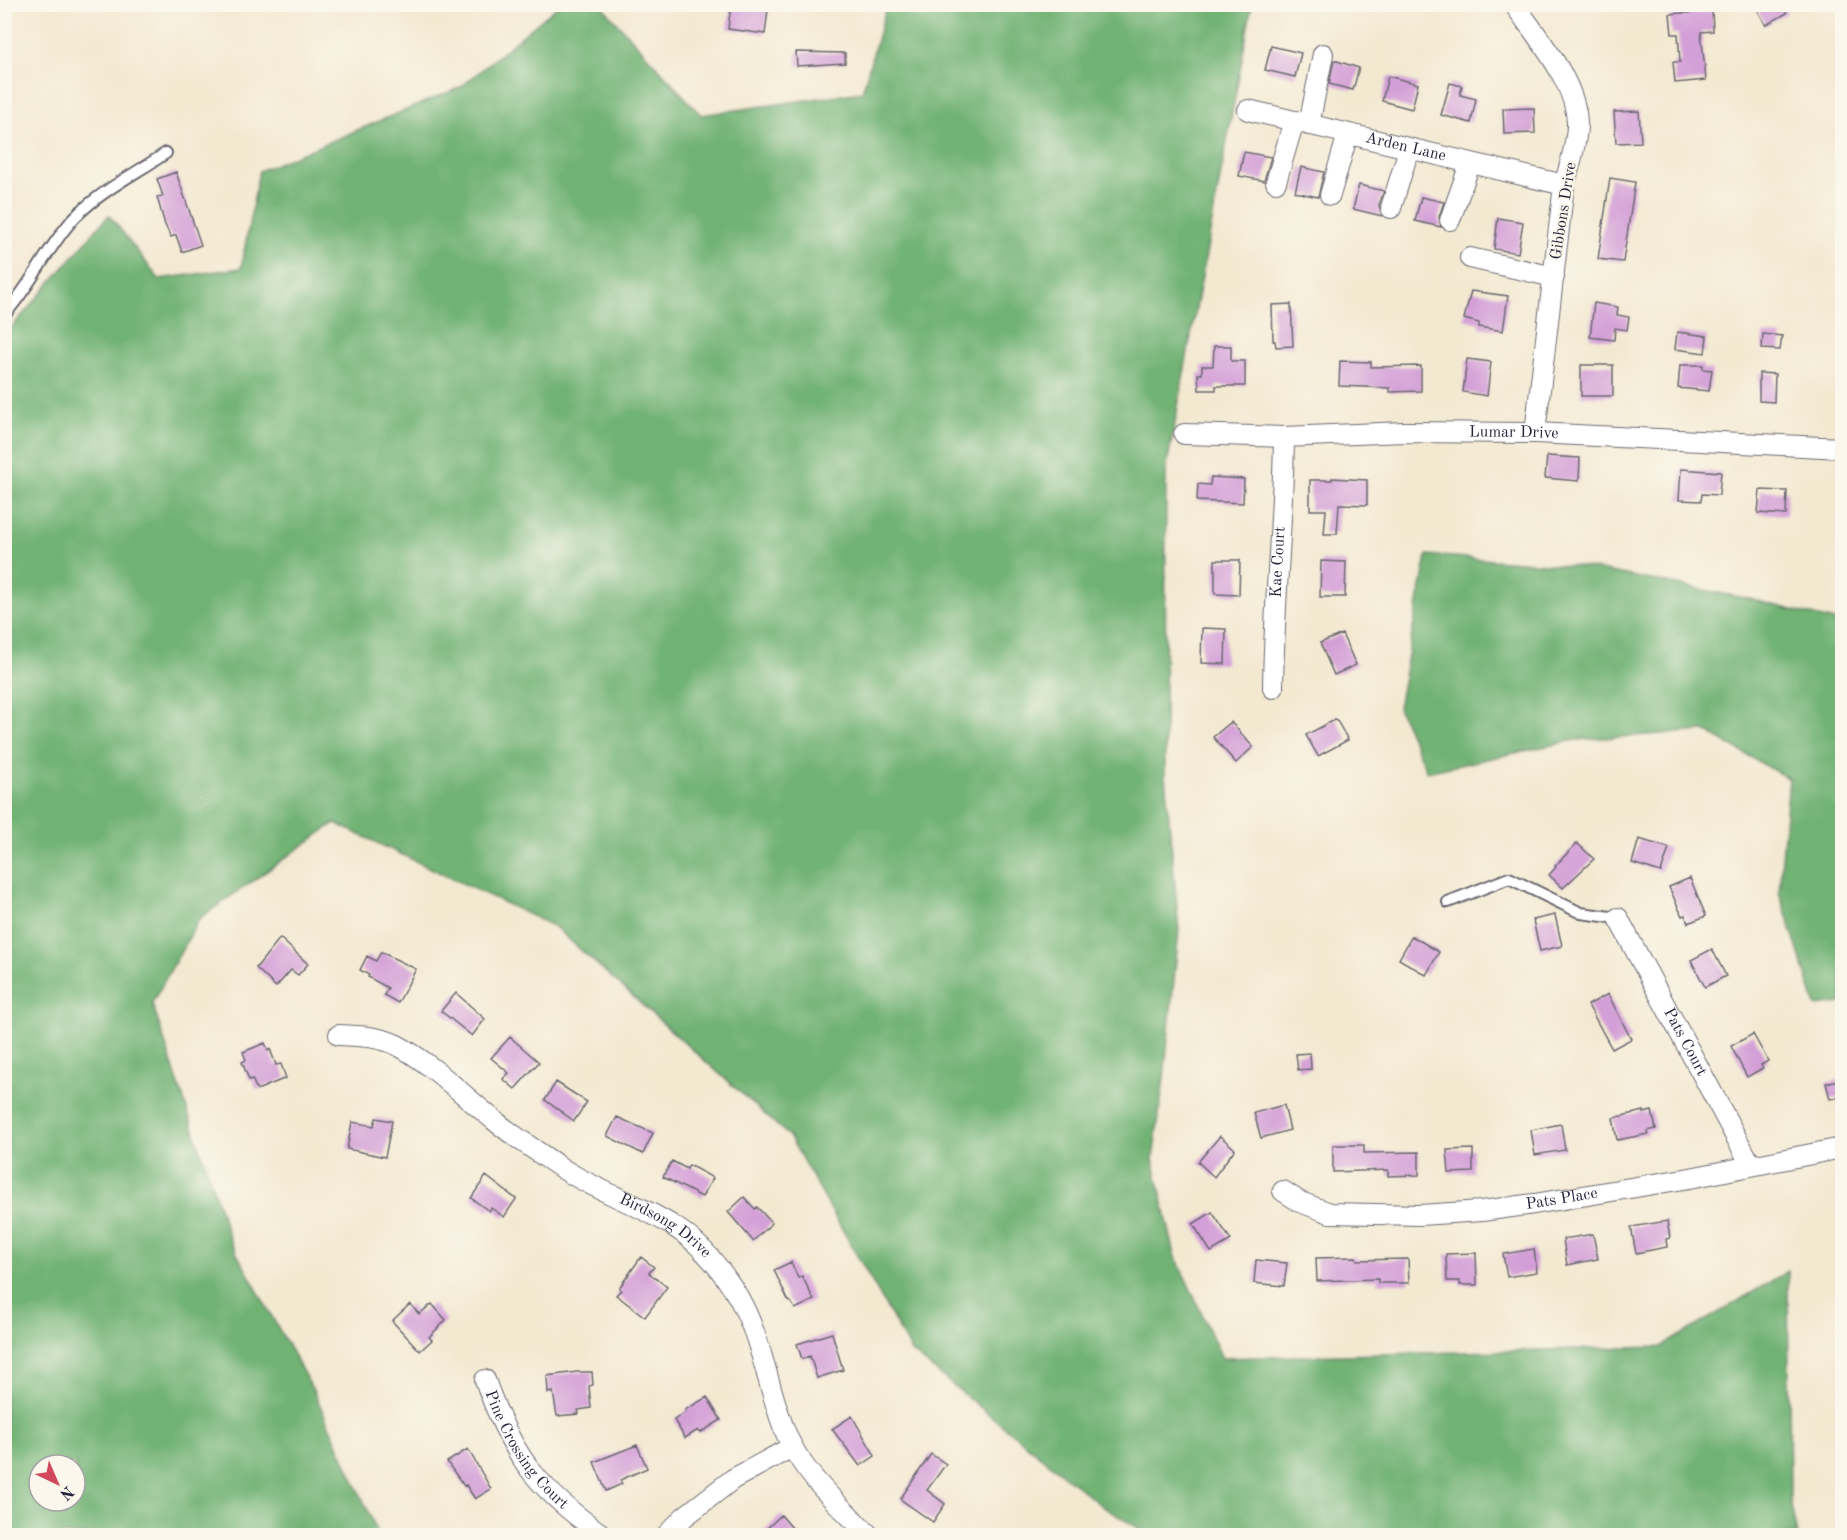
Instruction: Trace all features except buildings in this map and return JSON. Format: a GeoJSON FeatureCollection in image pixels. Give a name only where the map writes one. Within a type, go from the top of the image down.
{"type":"FeatureCollection","features":[{"type":"Feature","properties":{"kind":"street","name":"Gibbons Drive"},"geometry":{"type":"LineString","coordinates":[[1514,4],[1550,55],[1565,83],[1575,107],[1577,125],[1564,185],[1534,433]]}},
{"type":"Feature","properties":{"kind":"street"},"geometry":{"type":"LineString","coordinates":[[1276,182],[1302,123],[1323,54]]}},
{"type":"Feature","properties":{"kind":"street","name":"Arden Lane"},"geometry":{"type":"LineString","coordinates":[[1248,110],[1564,185]]}},
{"type":"Feature","properties":{"kind":"street"},"geometry":{"type":"LineString","coordinates":[[1330,195],[1348,134]]}},
{"type":"Feature","properties":{"kind":"street"},"geometry":{"type":"LineString","coordinates":[[1391,208],[1409,149]]}},
{"type":"Feature","properties":{"kind":"street"},"geometry":{"type":"LineString","coordinates":[[1450,220],[1470,164]]}},
{"type":"Feature","properties":{"kind":"street"},"geometry":{"type":"LineString","coordinates":[[1470,258],[1554,277]]}},
{"type":"Feature","properties":{"kind":"street","name":"Lumar Drive"},"geometry":{"type":"LineString","coordinates":[[1184,434],[1284,436],[1436,431],[1534,433],[1842,448]]}},
{"type":"Feature","properties":{"kind":"street","name":"Kae Court"},"geometry":{"type":"LineString","coordinates":[[1274,688],[1276,584],[1284,476],[1284,436]]}},
{"type":"Feature","properties":{"kind":"street","name":"Pats Court"},"geometry":{"type":"LineString","coordinates":[[1618,918],[1751,1165]]}},
{"type":"Feature","properties":{"kind":"street","name":"Birdsong Drive"},"geometry":{"type":"LineString","coordinates":[[339,1035],[371,1036],[398,1046],[464,1094],[495,1121],[561,1168],[656,1216],[686,1235],[724,1275],[748,1314],[775,1404],[792,1447],[827,1493],[870,1536]]}},
{"type":"Feature","properties":{"kind":"street","name":"Pats Place"},"geometry":{"type":"LineString","coordinates":[[1283,1191],[1300,1202],[1330,1213],[1420,1215],[1482,1211],[1690,1178],[1842,1148]]}},
{"type":"Feature","properties":{"kind":"street","name":"Pine Crossing Court"},"geometry":{"type":"LineString","coordinates":[[485,1380],[502,1424],[523,1462],[562,1504],[604,1536]]}},
{"type":"Feature","properties":{"kind":"street"},"geometry":{"type":"LineString","coordinates":[[666,1536],[684,1517],[733,1479],[792,1447]]}},
{"type":"Feature","properties":{"kind":"lane"},"geometry":{"type":"LineString","coordinates":[[4,315],[18,299],[43,259],[75,218],[104,192],[166,153]]}},
{"type":"Feature","properties":{"kind":"lane"},"geometry":{"type":"LineString","coordinates":[[1449,902],[1509,878],[1581,913],[1618,918]]}},
{"type":"Feature","properties":{"kind":"green space"},"geometry":{"type":"Polygon","coordinates":[[[559,5],[601,5],[701,115],[862,92],[887,5],[1252,5],[1166,471],[1165,775],[1179,930],[1153,1159],[1175,1255],[1222,1358],[1661,1347],[1788,1271],[1790,1501],[1797,1535],[1150,1535],[1103,1507],[912,1352],[789,1136],[555,927],[335,823],[200,918],[152,1003],[231,1243],[314,1392],[379,1535],[5,1535],[5,335],[109,215],[159,279],[241,268],[259,171],[461,87],[559,5]]]}},
{"type":"Feature","properties":{"kind":"green space"},"geometry":{"type":"Polygon","coordinates":[[[1427,555],[1584,567],[1750,599],[1842,623],[1842,1003],[1816,1006],[1779,892],[1789,779],[1705,731],[1575,740],[1427,772],[1398,708],[1427,555]]]}}]}
